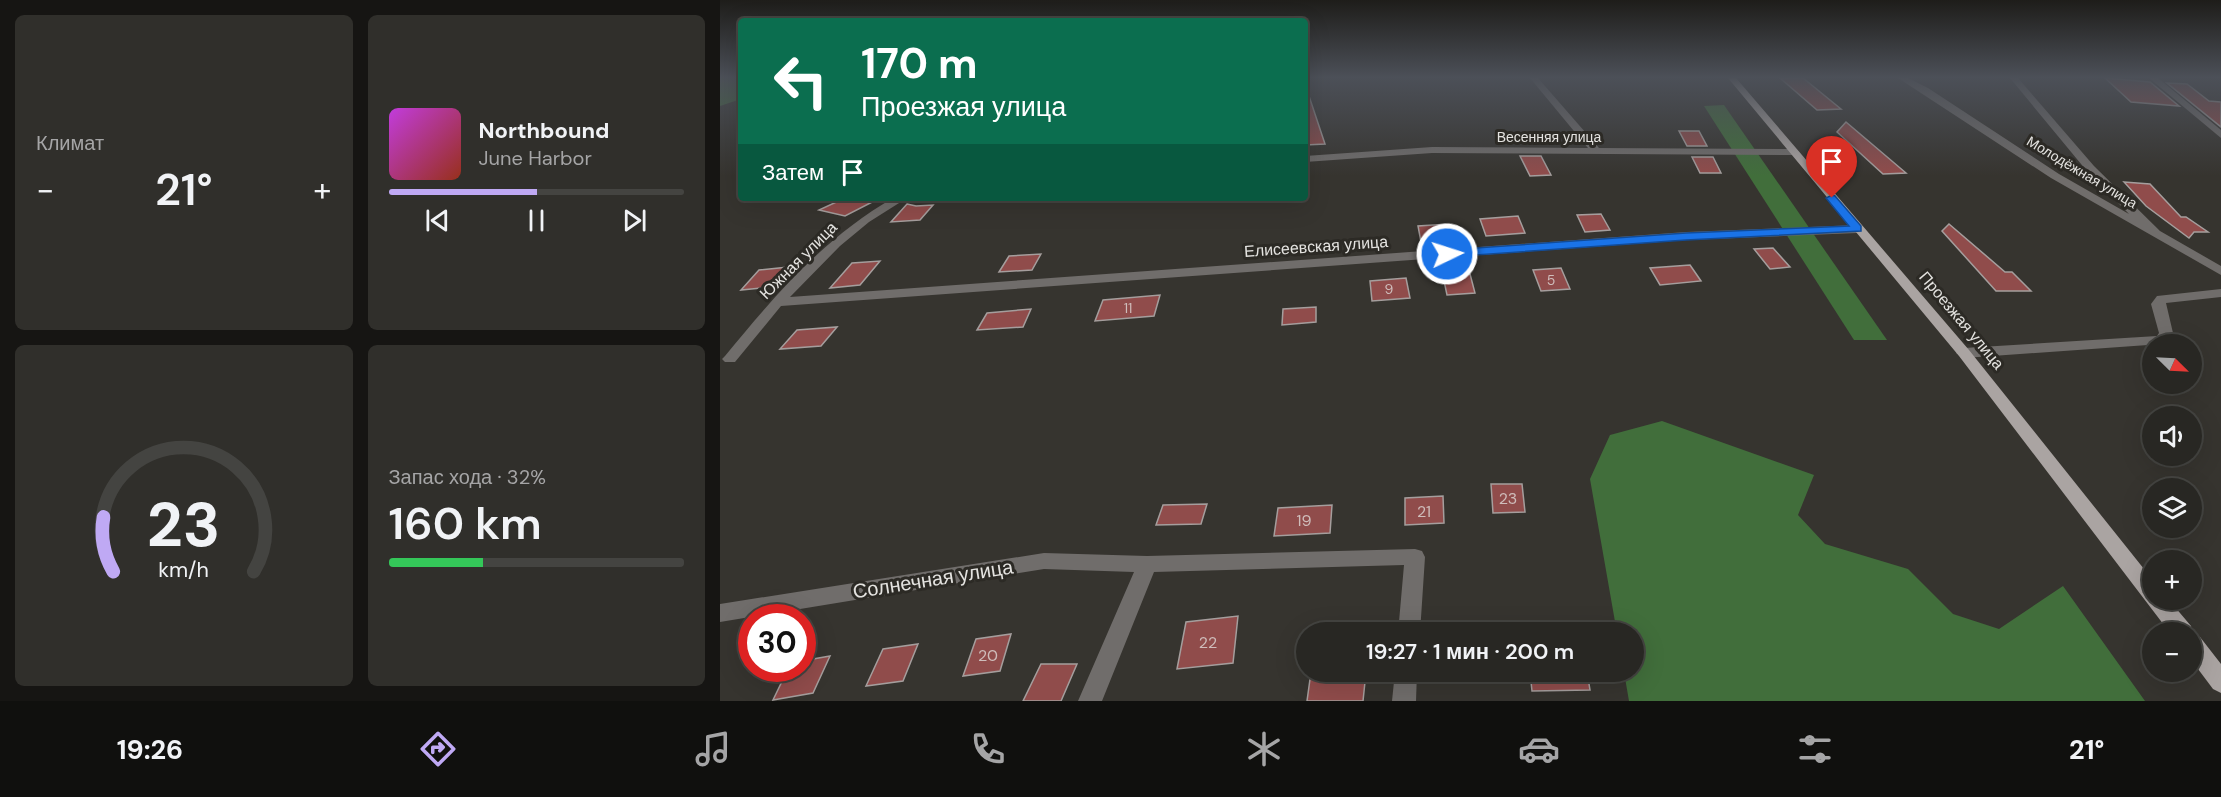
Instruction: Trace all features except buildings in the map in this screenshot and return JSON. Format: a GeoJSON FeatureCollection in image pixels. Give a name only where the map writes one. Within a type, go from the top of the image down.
{"type":"FeatureCollection","features":[{"type":"Feature","properties":{"kind":"main road","name":"Проезжая улица"},"geometry":{"type":"LineString","coordinates":[[1759,111],[1964,354],[2142,581]]}},
{"type":"Feature","properties":{"kind":"main road"},"geometry":{"type":"LineString","coordinates":[[2165,610],[2174,622]]}},
{"type":"Feature","properties":{"kind":"main road"},"geometry":{"type":"LineString","coordinates":[[2202,657],[2221,682]]}},
{"type":"Feature","properties":{"kind":"street"},"geometry":{"type":"LineString","coordinates":[[1562,111],[1596,151]]}},
{"type":"Feature","properties":{"kind":"street","name":"Молодёжная улица"},"geometry":{"type":"LineString","coordinates":[[1956,111],[2055,176],[2221,271]]}},
{"type":"Feature","properties":{"kind":"street"},"geometry":{"type":"LineString","coordinates":[[2042,111],[2090,168],[2156,234]]}},
{"type":"Feature","properties":{"kind":"street"},"geometry":{"type":"LineString","coordinates":[[2192,111],[2221,135]]}},
{"type":"Feature","properties":{"kind":"street","name":"Весенняя улица"},"geometry":{"type":"LineString","coordinates":[[1308,159],[1432,150],[1794,152]]}},
{"type":"Feature","properties":{"kind":"street","name":"Южная улица"},"geometry":{"type":"LineString","coordinates":[[729,359],[777,302],[857,225],[897,201]]}},
{"type":"Feature","properties":{"kind":"street","name":"Елисеевская улица"},"geometry":{"type":"LineString","coordinates":[[777,302],[1674,237],[1857,229]]}},
{"type":"Feature","properties":{"kind":"street"},"geometry":{"type":"LineString","coordinates":[[1964,354],[2162,340],[2166,333],[2158,304],[2162,298],[2221,293]]}},
{"type":"Feature","properties":{"kind":"street","name":"Солнечная улица"},"geometry":{"type":"LineString","coordinates":[[720,613],[1044,561],[1147,564],[1415,557],[1410,622]]}},
{"type":"Feature","properties":{"kind":"street"},"geometry":{"type":"LineString","coordinates":[[1090,701],[1147,564]]}},
{"type":"Feature","properties":{"kind":"street"},"geometry":{"type":"LineString","coordinates":[[1404,701],[1405,682]]}},
{"type":"Feature","properties":{"kind":"green space"},"geometry":{"type":"Polygon","coordinates":[[[1707,111],[1728,111],[1887,340],[1854,340],[1707,111]]]}},
{"type":"Feature","properties":{"kind":"green space"},"geometry":{"type":"Polygon","coordinates":[[[1662,421],[1814,475],[1798,515],[1825,544],[1908,569],[1953,614],[1999,629],[2063,586],[2145,701],[1629,701],[1626,682],[1644,682],[1644,622],[1615,622],[1590,479],[1610,435],[1662,421]]]}},
{"type":"Feature","properties":{"kind":"route"},"geometry":{"type":"LineString","coordinates":[[1447,254],[1686,236],[1857,229],[1832,198]]}}]}
